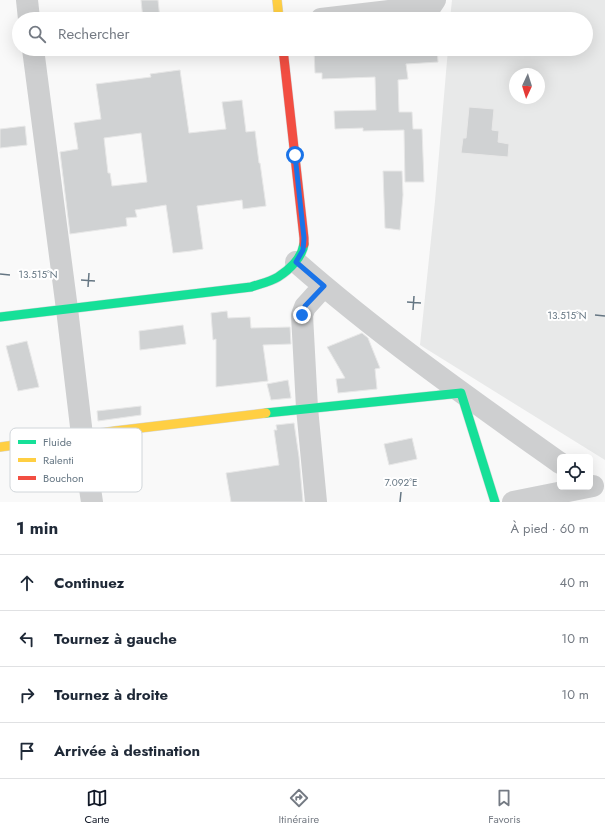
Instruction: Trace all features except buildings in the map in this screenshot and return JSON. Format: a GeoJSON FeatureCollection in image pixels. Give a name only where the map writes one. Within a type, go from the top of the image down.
{"type":"FeatureCollection","features":[{"type":"Feature","properties":{"kind":"street"},"geometry":{"type":"LineString","coordinates":[[27,0],[28,12]]}},
{"type":"Feature","properties":{"kind":"street"},"geometry":{"type":"LineString","coordinates":[[276,0],[278,12]]}},
{"type":"Feature","properties":{"kind":"street"},"geometry":{"type":"LineString","coordinates":[[380,12],[431,6],[435,0]]}},
{"type":"Feature","properties":{"kind":"street"},"geometry":{"type":"LineString","coordinates":[[34,56],[81,428]]}},
{"type":"Feature","properties":{"kind":"street"},"geometry":{"type":"LineString","coordinates":[[0,317],[251,287],[277,278],[296,262],[303,250],[304,238],[284,56]]}},
{"type":"Feature","properties":{"kind":"street"},"geometry":{"type":"LineString","coordinates":[[296,262],[324,286],[461,393],[557,461]]}},
{"type":"Feature","properties":{"kind":"street"},"geometry":{"type":"LineString","coordinates":[[316,502],[307,408],[302,315],[305,306],[324,286]]}},
{"type":"Feature","properties":{"kind":"street"},"geometry":{"type":"LineString","coordinates":[[140,428],[307,408],[461,393]]}},
{"type":"Feature","properties":{"kind":"street"},"geometry":{"type":"LineString","coordinates":[[461,393],[495,502]]}},
{"type":"Feature","properties":{"kind":"street"},"geometry":{"type":"LineString","coordinates":[[0,447],[10,446]]}},
{"type":"Feature","properties":{"kind":"street"},"geometry":{"type":"LineString","coordinates":[[512,502],[596,489]]}},
{"type":"Feature","properties":{"kind":"street"},"geometry":{"type":"LineString","coordinates":[[91,492],[92,502]]}},
{"type":"Feature","properties":{"kind":"shaded area"},"geometry":{"type":"Polygon","coordinates":[[[452,0],[605,0],[605,460],[420,345],[435,201],[447,56],[593,56],[593,12],[451,12],[452,0]]]}},
{"type":"Feature","properties":{"kind":"traffic: fast"},"geometry":{"type":"LineString","coordinates":[[0,317],[251,287],[275,279],[286,271],[298,259],[304,244]]}},
{"type":"Feature","properties":{"kind":"traffic: fast"},"geometry":{"type":"LineString","coordinates":[[266,413],[461,393],[495,502]]}},
{"type":"Feature","properties":{"kind":"traffic: slow"},"geometry":{"type":"LineString","coordinates":[[277,0],[278,12]]}},
{"type":"Feature","properties":{"kind":"traffic: slow"},"geometry":{"type":"LineString","coordinates":[[140,428],[266,413]]}},
{"type":"Feature","properties":{"kind":"traffic: slow"},"geometry":{"type":"LineString","coordinates":[[0,447],[10,446]]}},
{"type":"Feature","properties":{"kind":"traffic: jam"},"geometry":{"type":"LineString","coordinates":[[284,56],[304,244]]}},
{"type":"Feature","properties":{"kind":"route"},"geometry":{"type":"LineString","coordinates":[[295,155],[304,238],[303,250],[296,262],[324,286],[305,306],[302,315]]}}]}
